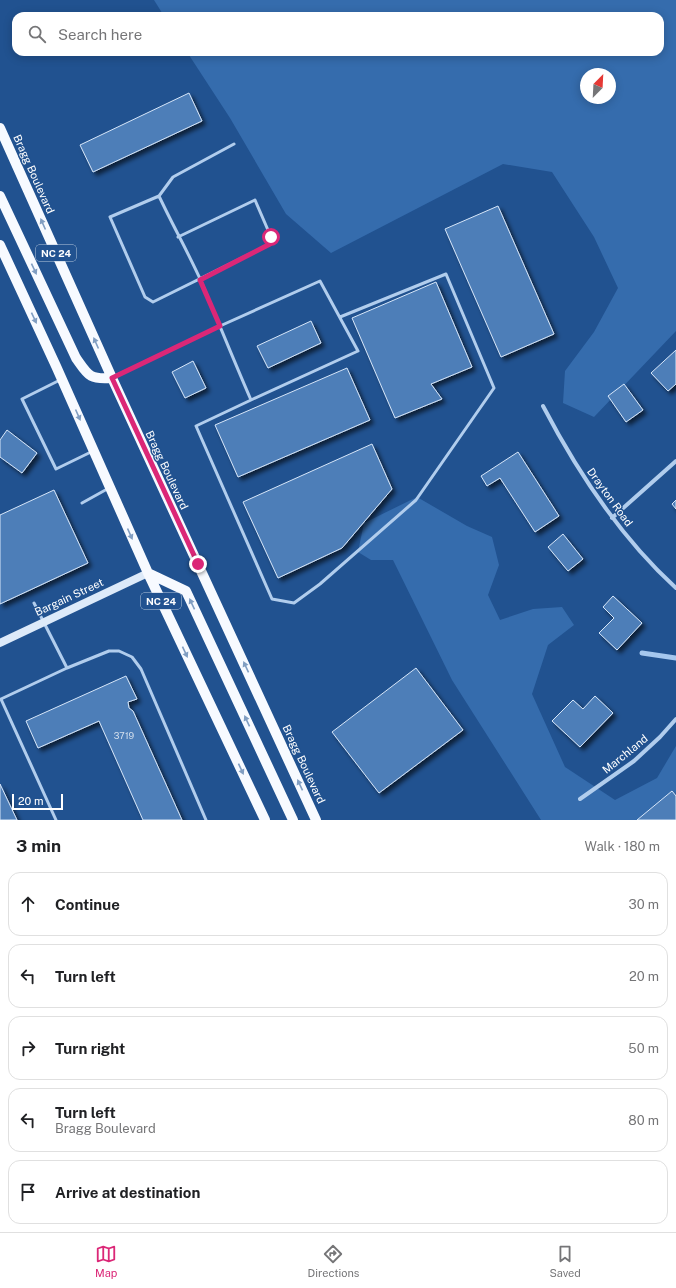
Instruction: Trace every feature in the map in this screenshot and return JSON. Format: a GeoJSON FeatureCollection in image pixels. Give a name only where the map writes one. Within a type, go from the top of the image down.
{"type":"FeatureCollection","features":[{"type":"Feature","properties":{"kind":"main road","name":"Bragg Boulevard"},"geometry":{"type":"LineString","coordinates":[[0,128],[112,378],[316,820]]}},
{"type":"Feature","properties":{"kind":"main road"},"geometry":{"type":"LineString","coordinates":[[0,196],[76,358],[87,374],[99,379],[112,378]]}},
{"type":"Feature","properties":{"kind":"main road","name":"NC 24"},"geometry":{"type":"LineString","coordinates":[[0,245],[62,379],[148,573],[265,820]]}},
{"type":"Feature","properties":{"kind":"main road"},"geometry":{"type":"LineString","coordinates":[[148,573],[186,591],[293,820]]}},
{"type":"Feature","properties":{"kind":"street","name":"Drayton Road"},"geometry":{"type":"LineString","coordinates":[[543,406],[565,447],[612,518],[642,554],[676,588]]}},
{"type":"Feature","properties":{"kind":"street"},"geometry":{"type":"LineString","coordinates":[[612,518],[676,461]]}},
{"type":"Feature","properties":{"kind":"street","name":"Bargain Street"},"geometry":{"type":"LineString","coordinates":[[0,643],[148,573]]}},
{"type":"Feature","properties":{"kind":"street","name":"Marchland"},"geometry":{"type":"LineString","coordinates":[[580,799],[634,761],[660,737],[676,719]]}},
{"type":"Feature","properties":{"kind":"lane"},"geometry":{"type":"LineString","coordinates":[[178,237],[254,200],[271,237],[270,244],[153,302],[145,297],[110,217],[159,196],[174,177],[234,144]]}},
{"type":"Feature","properties":{"kind":"lane"},"geometry":{"type":"LineString","coordinates":[[159,196],[200,280],[251,400]]}},
{"type":"Feature","properties":{"kind":"lane"},"geometry":{"type":"LineString","coordinates":[[112,378],[220,326],[320,281],[358,351],[196,426],[272,599],[294,603],[320,584],[416,500],[494,388],[446,274],[340,317]]}},
{"type":"Feature","properties":{"kind":"lane"},"geometry":{"type":"LineString","coordinates":[[62,379],[22,399],[56,469],[94,451]]}},
{"type":"Feature","properties":{"kind":"lane"},"geometry":{"type":"LineString","coordinates":[[82,503],[110,488]]}},
{"type":"Feature","properties":{"kind":"lane"},"geometry":{"type":"LineString","coordinates":[[34,603],[67,668]]}},
{"type":"Feature","properties":{"kind":"lane"},"geometry":{"type":"LineString","coordinates":[[56,820],[1,699],[67,668],[109,651],[119,651],[132,657],[141,670],[206,820]]}},
{"type":"Feature","properties":{"kind":"shaded area"},"geometry":{"type":"Polygon","coordinates":[[[154,0],[676,0],[676,331],[594,417],[563,403],[565,371],[594,332],[618,288],[594,237],[552,172],[503,164],[331,253],[286,214],[230,118],[190,56],[664,56],[664,12],[162,12],[154,0]]]}},
{"type":"Feature","properties":{"kind":"shaded area"},"geometry":{"type":"Polygon","coordinates":[[[417,497],[467,526],[492,537],[499,565],[488,595],[500,620],[533,609],[562,607],[574,625],[548,645],[532,694],[565,767],[615,800],[657,778],[676,746],[676,820],[541,820],[452,680],[393,560],[371,560],[358,552],[364,523],[417,497]]]}},
{"type":"Feature","properties":{"kind":"building"},"geometry":{"type":"Polygon","coordinates":[[[189,93],[202,121],[93,172],[80,145],[189,93]]]}},
{"type":"Feature","properties":{"kind":"building"},"geometry":{"type":"Polygon","coordinates":[[[498,206],[554,334],[501,357],[445,229],[498,206]]]}},
{"type":"Feature","properties":{"kind":"building"},"geometry":{"type":"Polygon","coordinates":[[[436,282],[472,367],[431,384],[442,399],[395,418],[352,318],[436,282]]]}},
{"type":"Feature","properties":{"kind":"building"},"geometry":{"type":"Polygon","coordinates":[[[311,321],[321,343],[268,368],[257,346],[311,321]]]}},
{"type":"Feature","properties":{"kind":"building"},"geometry":{"type":"Polygon","coordinates":[[[676,350],[676,384],[668,391],[651,373],[676,350]]]}},
{"type":"Feature","properties":{"kind":"building"},"geometry":{"type":"Polygon","coordinates":[[[193,361],[206,388],[185,398],[172,372],[193,361]]]}},
{"type":"Feature","properties":{"kind":"building"},"geometry":{"type":"Polygon","coordinates":[[[347,368],[370,420],[238,477],[215,425],[347,368]]]}},
{"type":"Feature","properties":{"kind":"building"},"geometry":{"type":"Polygon","coordinates":[[[624,384],[643,410],[626,422],[608,396],[624,384]]]}},
{"type":"Feature","properties":{"kind":"building"},"geometry":{"type":"Polygon","coordinates":[[[7,430],[37,453],[22,473],[0,457],[0,440],[7,430]]]}},
{"type":"Feature","properties":{"kind":"building"},"geometry":{"type":"Polygon","coordinates":[[[372,444],[392,489],[342,548],[278,578],[243,502],[372,444]]]}},
{"type":"Feature","properties":{"kind":"building"},"geometry":{"type":"Polygon","coordinates":[[[518,452],[559,516],[535,532],[500,478],[487,486],[481,476],[518,452]]]}},
{"type":"Feature","properties":{"kind":"building"},"geometry":{"type":"Polygon","coordinates":[[[54,490],[88,563],[0,604],[0,515],[54,490]]]}},
{"type":"Feature","properties":{"kind":"building"},"geometry":{"type":"Polygon","coordinates":[[[676,500],[676,509],[672,504],[676,500]]]}},
{"type":"Feature","properties":{"kind":"building"},"geometry":{"type":"Polygon","coordinates":[[[563,534],[583,559],[568,571],[548,547],[563,534]]]}},
{"type":"Feature","properties":{"kind":"building"},"geometry":{"type":"Polygon","coordinates":[[[613,596],[642,623],[617,650],[599,633],[614,618],[603,607],[613,596]]]}},
{"type":"Feature","properties":{"kind":"building"},"geometry":{"type":"Polygon","coordinates":[[[416,668],[463,730],[379,793],[332,732],[416,668]]]}},
{"type":"Feature","properties":{"kind":"building"},"geometry":{"type":"Polygon","coordinates":[[[126,676],[137,699],[128,702],[129,708],[133,711],[182,820],[143,820],[99,721],[38,748],[26,721],[126,676]]]}},
{"type":"Feature","properties":{"kind":"building"},"geometry":{"type":"Polygon","coordinates":[[[595,696],[613,713],[580,747],[552,721],[573,700],[583,709],[595,696]]]}},
{"type":"Feature","properties":{"kind":"building"},"geometry":{"type":"Polygon","coordinates":[[[0,784],[17,820],[0,820],[0,784]]]}},
{"type":"Feature","properties":{"kind":"building"},"geometry":{"type":"Polygon","coordinates":[[[672,791],[676,796],[676,820],[637,820],[672,791]]]}},
{"type":"Feature","properties":{"kind":"waterway"},"geometry":{"type":"LineString","coordinates":[[642,653],[676,658]]}},
{"type":"Feature","properties":{"kind":"route"},"geometry":{"type":"LineString","coordinates":[[198,564],[112,378],[220,326],[200,280],[270,244],[271,237]]}}]}
